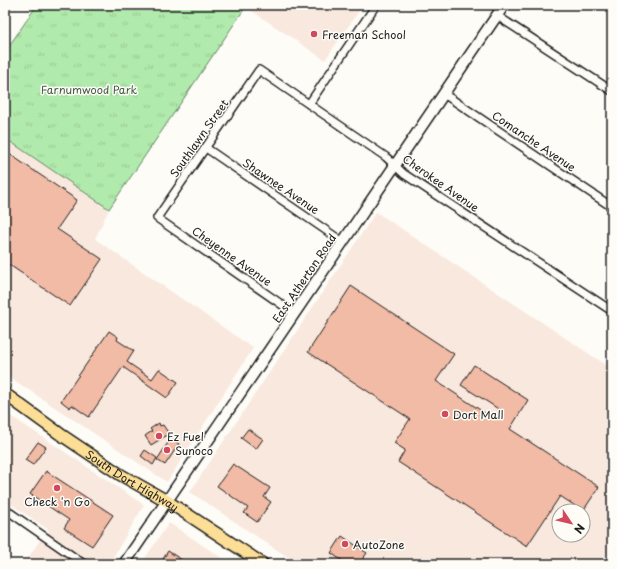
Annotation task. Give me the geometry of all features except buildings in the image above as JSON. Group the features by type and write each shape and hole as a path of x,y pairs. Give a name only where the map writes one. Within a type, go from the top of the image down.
{"main road":[{"name":"South Dort Highway","path":"5,394 77,446 126,478 166,501 263,564"}],"street":[{"path":"309,104 376,5"},
{"name":"East Atherton Road","path":"124,564 504,5"},
{"path":"496,15 612,91"},
{"name":"Cherokee Avenue","path":"259,70 386,157 404,174 612,311"},
{"name":"Southlawn Street","path":"157,218 259,70"},
{"name":"Comanche Avenue","path":"444,94 612,207"},
{"name":"Shawnee Avenue","path":"206,148 343,242"},
{"name":"Cheyenne Avenue","path":"157,218 294,313"},
{"path":"5,509 84,564"}],"shaded area":[{"name":"Freeman School","path":"248,5 363,5 325,60 246,7"},
{"path":"5,138 109,209 95,239 253,348 167,482 5,374"},
{"path":"376,212 612,369 612,547 601,564 298,564 190,492"},
{"path":"5,412 144,505 109,564 24,564 40,540 49,530 5,500"},
{"path":"169,523 231,564 141,564"}],"green space":[{"name":"Farnumwood Park","path":"37,5 247,5 109,209 5,138 5,52"}],"place":[{"name":"Freeman School","path":"314,34"},
{"name":"Dort Mall","path":"445,414"},
{"name":"Ez Fuel","path":"159,436"},
{"name":"Sunoco","path":"167,450"},
{"name":"Check 'n Go","path":"57,488"},
{"name":"AutoZone","path":"345,544"}]}
